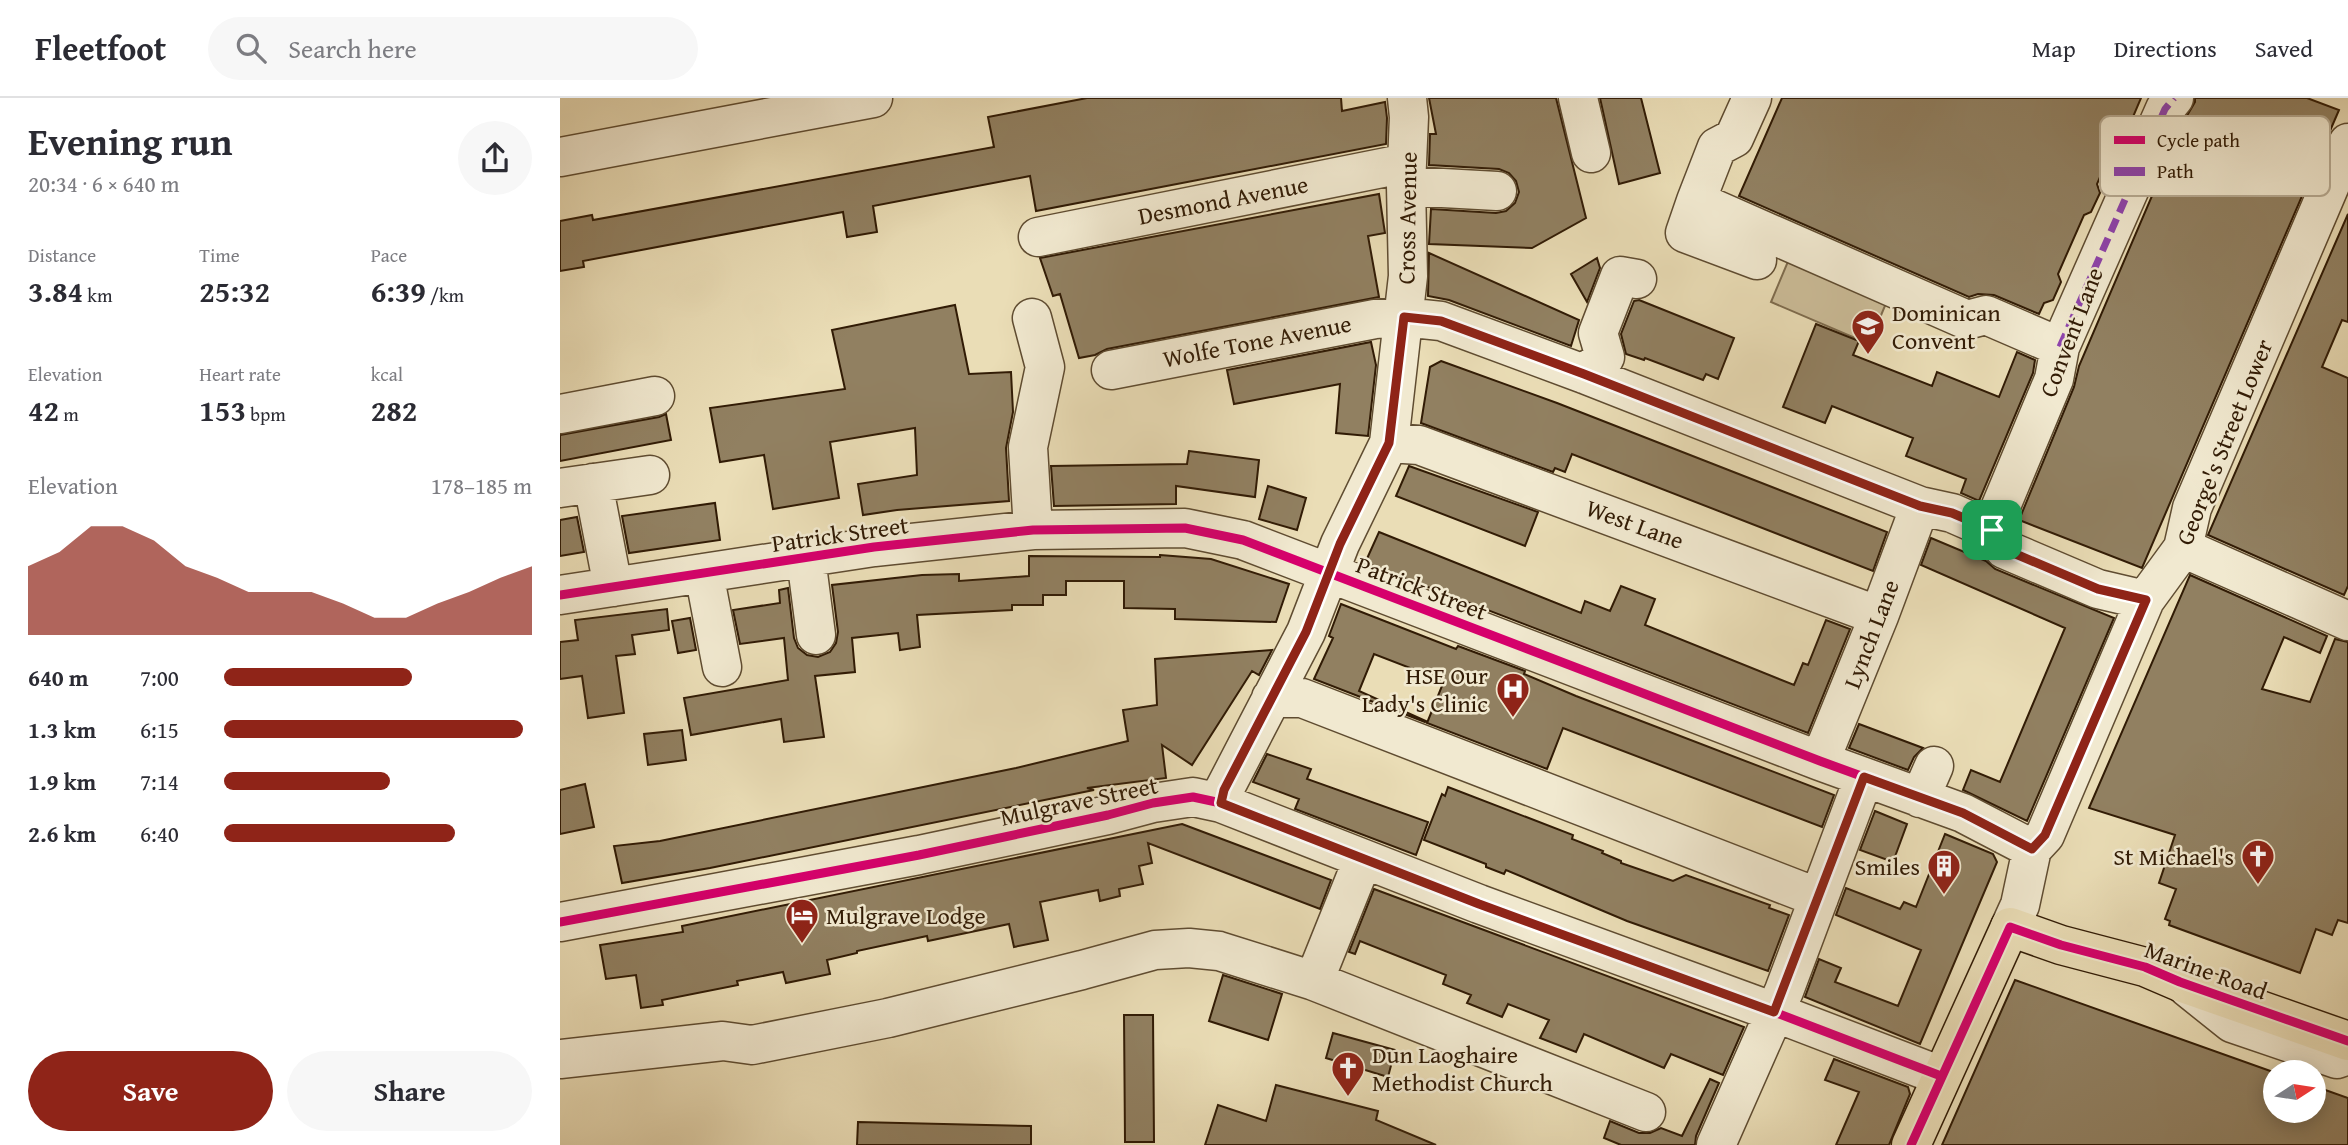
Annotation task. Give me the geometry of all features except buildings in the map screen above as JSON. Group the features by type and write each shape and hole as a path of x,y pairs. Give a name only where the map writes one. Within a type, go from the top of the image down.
{"main road":[{"name":"Marine Road","path":"2010,927 2061,945 2145,967 2179,982 2348,1041"},
{"path":"1911,1145 2010,927"}],"street":[{"path":"560,157 873,98"},
{"name":"Cross Avenue","path":"1221,803 1224,790 1306,632 1340,544 1389,443 1408,276 1408,98"},
{"path":"1578,98 1591,153"},
{"path":"1752,98 1734,138 1717,147 1685,233 1757,260"},
{"name":"Convent Lane","path":"2162,116 2174,98"},
{"name":"George's Street Lower","path":"2330,185 2348,143"},
{"name":"Desmond Avenue","path":"1038,237 1406,174 1497,191"},
{"name":"Convent Lane","path":"1992,530 2054,379 2060,347 2127,196"},
{"name":"George's Street Lower","path":"2010,927 2020,905 2032,849 2045,835 2146,600 2183,548 2192,508 2325,196"},
{"path":"1696,201 1967,320 1986,315 2060,347"},
{"path":"1584,374 1605,357 1598,333 1620,276 1637,279"},
{"name":"Wolfe Tone Avenue","path":"1111,370 1376,319 1404,317 1441,321 1920,506 1952,513 1992,530"},
{"path":"1032,318 1045,368 1028,447 1032,530"},
{"path":"560,414 655,396"},
{"name":"West Lane","path":"1389,443 1419,445 1879,616"},
{"path":"613,587 577,486 650,475"},
{"name":"Lynch Lane","path":"1820,761 1920,506"},
{"name":"Patrick Street","path":"560,595 874,547 1032,530 1185,528 1243,540 1864,777 1927,782 1963,813 2032,849"},
{"path":"1992,530 2004,549 2098,589 2146,600"},
{"path":"2183,548 2341,615"},
{"path":"806,558 819,635"},
{"path":"704,573 722,667"},
{"path":"1271,698 1302,698 1819,898"},
{"path":"1716,1145 1774,1012 1864,777"},
{"name":"Mulgrave Street","path":"560,922 919,855 1153,803 1193,797 1221,803 1618,957 1774,1012 1941,1076"},
{"path":"1314,981 1363,859"},
{"path":"560,1059 723,1041 752,1045 887,1018 1155,950 1189,948 1219,951 1314,981 1646,1112"},
{"path":"2179,982 2232,1023 2337,1059 2348,1055"}],"shaded area":[{"path":"1789,259 1887,301 1869,344 1771,302"}],"marked path":[{"path":"2162,116 2174,98"},
{"path":"2060,347 2127,196"}],"cycle path":[{"path":"560,595 874,547 1033,530 1185,528 1243,540 1963,813 2032,849"},
{"path":"560,922 919,855 1153,803 1193,797 1221,803 1479,904 1941,1076"},
{"path":"1911,1145 2010,927 2061,945 2145,967 2180,982 2348,1041"}],"place":[{"name":"Dominican Convent","path":"1868,356"},
{"name":"HSE Our Lady's Clinic","path":"1513,719"},
{"name":"St Michael's","path":"2258,886"},
{"name":"Smiles","path":"1944,896"},
{"name":"Mulgrave Lodge","path":"802,945"},
{"name":"Dun Laoghaire Methodist Church","path":"1348,1098"}],"route":[{"path":"1404,317 1441,321 1920,506 1952,513 1992,530 2004,549 2098,589 2146,600 2045,835 2032,849 1963,813 1864,777 1774,1012 1427,885 1221,803 1224,790 1306,632 1340,544 1389,443 1404,317"}]}
